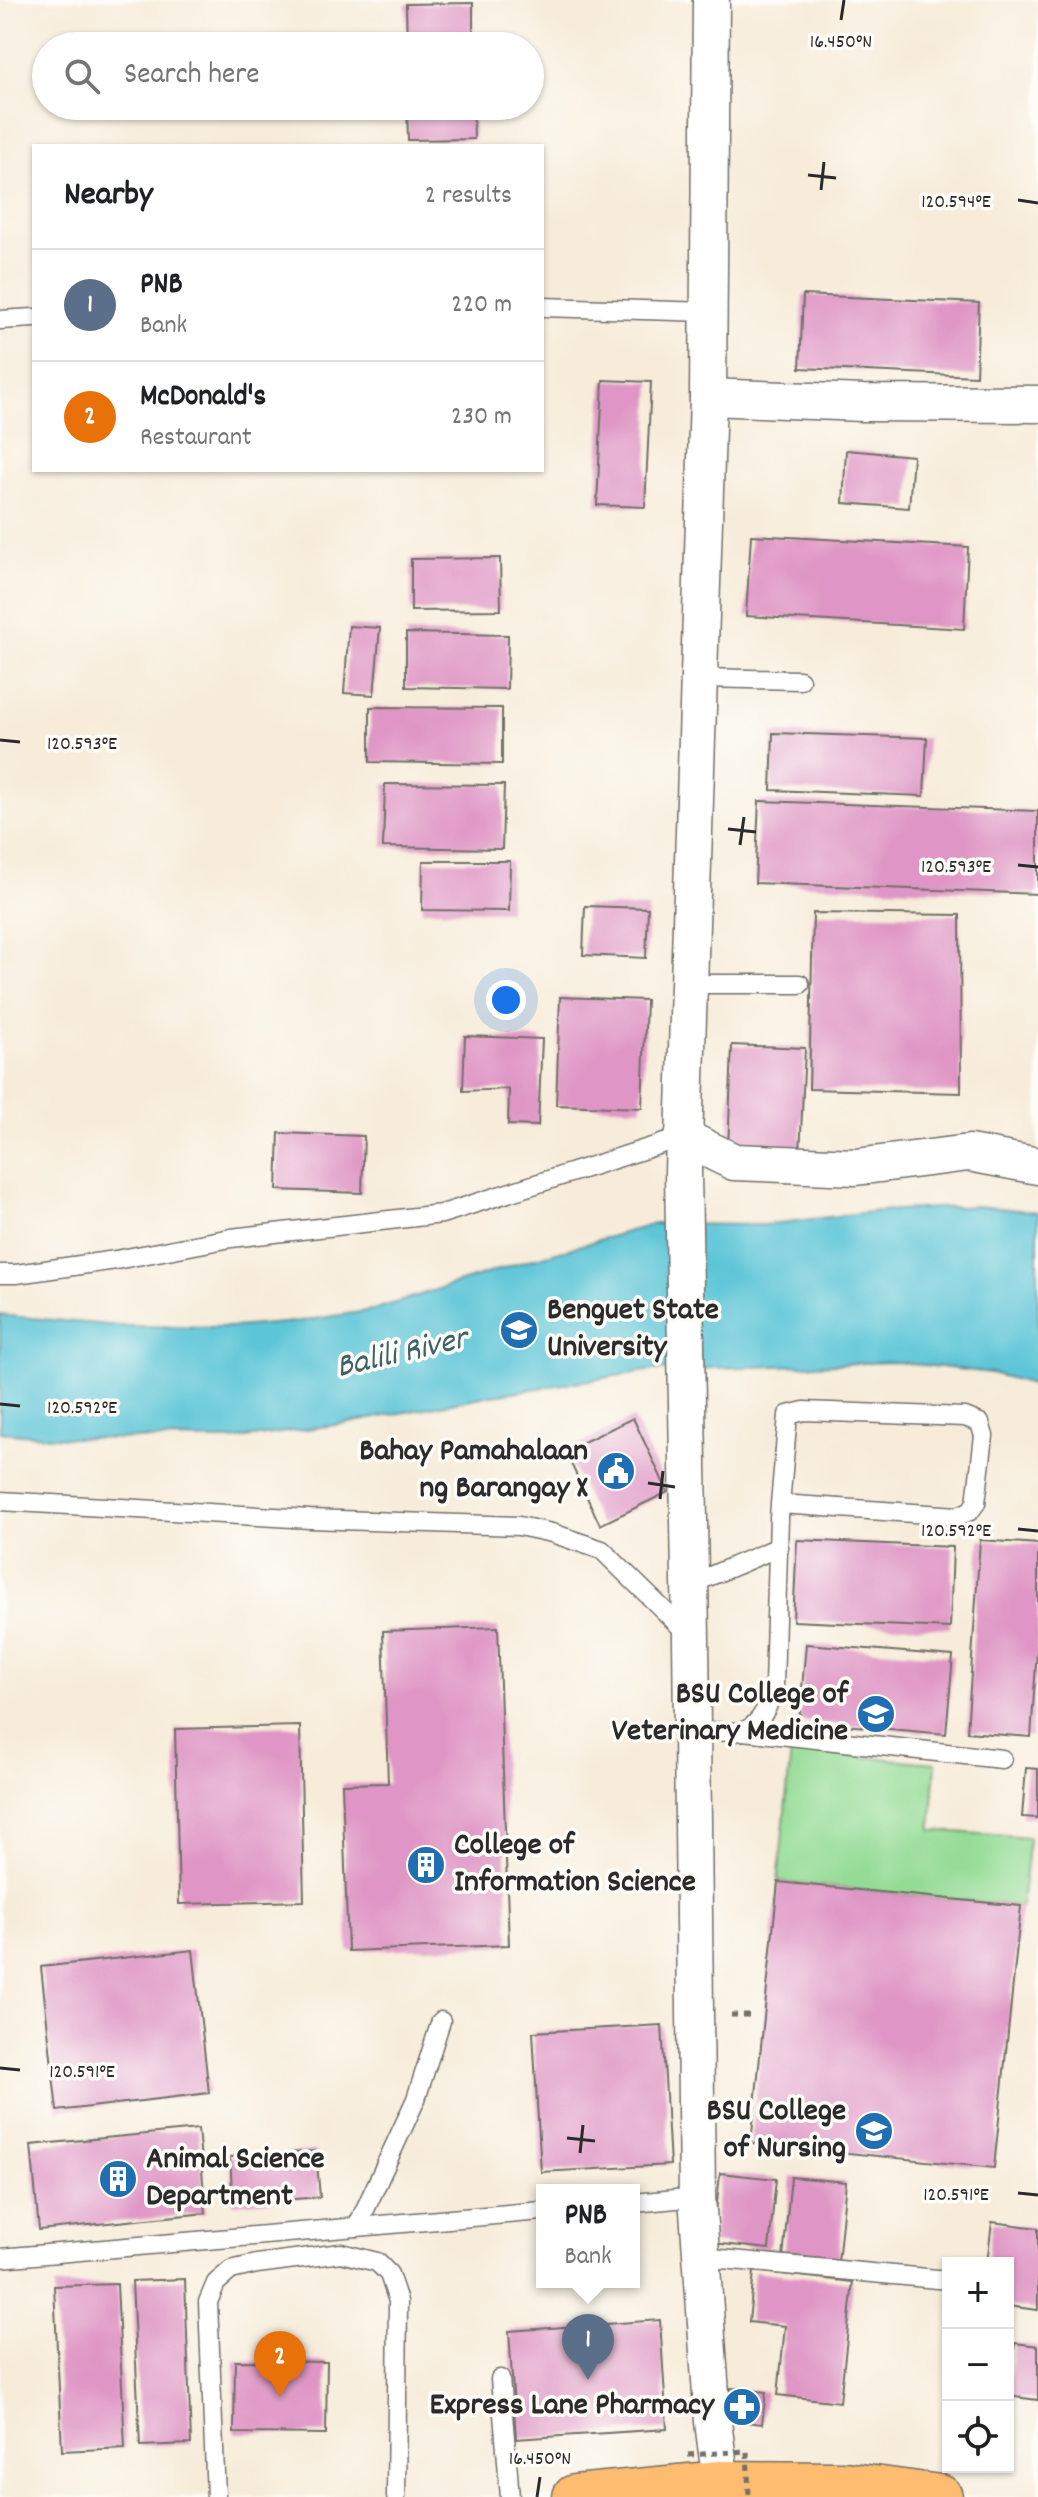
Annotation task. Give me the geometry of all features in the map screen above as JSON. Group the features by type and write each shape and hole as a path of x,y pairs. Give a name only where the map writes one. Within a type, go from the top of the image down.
{"highway":[{"path":"575,2497 844,2484 940,2497"}],"street":[{"path":"711,0 708,397 683,1154 697,2197 713,2422 735,2490"},
{"path":"708,397 863,403 1038,404"},
{"path":"683,1154 734,1162 856,1167 969,1153 1038,1166"}],"lane":[{"path":"544,307 709,312"},
{"path":"0,320 32,318"},
{"path":"698,678 800,680"},
{"path":"688,984 800,984"},
{"path":"0,1274 102,1262 231,1238 442,1214 683,1154"},
{"path":"743,1731 755,1723 766,1709 774,1685 780,1504 788,1415 794,1412 965,1417 980,1423 984,1436 976,1503 970,1511 958,1516 780,1504"},
{"path":"0,1501 310,1519 519,1526 552,1533 602,1550 691,1637"},
{"path":"689,1585 779,1547"},
{"path":"691,1730 743,1731 1002,1759"},
{"path":"357,2227 416,2099 441,2021"},
{"path":"640,2202 697,2197"},
{"path":"0,2258 536,2212"},
{"path":"216,2497 208,2302 216,2283 231,2270 341,2253 377,2262 389,2274 398,2301 396,2497"},
{"path":"700,2257 942,2279"},
{"path":"500,2379 510,2497"}],"path":[{"path":"688,2455 747,2451 735,2490"}],"green space":[{"path":"791,1751 936,1763 931,1830 1029,1838 1021,1906 778,1882"}],"water":[{"name":"Balili River","path":"978,1206 1038,1212 1038,1386 991,1373 897,1362 654,1370 232,1440 66,1438 0,1432 0,1315 119,1326 234,1327 295,1322 373,1310 654,1224 764,1225 878,1211"}],"building":[{"path":"473,3 473,32 407,32 406,4"},
{"path":"407,120 473,120 474,139 408,140"},
{"path":"803,295 979,303 976,376 800,368"},
{"path":"603,380 651,382 645,507 597,505"},
{"path":"846,450 913,456 909,508 843,503"},
{"path":"751,535 968,547 964,629 746,616"},
{"path":"500,558 501,610 411,611 411,559"},
{"path":"349,626 380,628 374,695 344,693"},
{"path":"406,633 508,635 507,689 406,687"},
{"path":"370,707 502,708 502,764 370,762"},
{"path":"773,733 927,738 924,796 771,790"},
{"path":"385,784 504,785 502,849 383,847"},
{"path":"759,801 1038,811 1038,894 755,883"},
{"path":"423,861 510,861 509,911 422,910"},
{"path":"585,906 648,908 646,958 583,955"},
{"path":"813,913 960,915 961,1093 809,1089"},
{"path":"560,997 646,1000 642,1108 556,1105"},
{"path":"465,1036 542,1039 538,1126 508,1125 509,1089 463,1091"},
{"path":"732,1045 805,1048 800,1155 728,1152"},
{"path":"279,1133 364,1136 362,1193 277,1190"},
{"name":"Bahay Pamahalaan ng Barangay X","path":"633,1418 668,1492 600,1525 565,1451"},
{"path":"797,1540 953,1547 950,1628 793,1621"},
{"path":"980,1540 1038,1544 1038,1634 1031,1737 967,1732"},
{"name":"College of Information Science","path":"498,1627 509,1945 348,1951 342,1784 388,1783 383,1631"},
{"path":"806,1644 953,1656 946,1734 799,1721"},
{"path":"300,1726 304,1901 179,1904 175,1729"},
{"path":"1026,1768 1038,1769 1038,1818 1022,1817"},
{"path":"778,1882 1021,1906 994,2168 751,2143"},
{"path":"193,1950 209,2093 57,2111 41,1967"},
{"path":"662,2025 670,2165 541,2172 533,2032"},
{"name":"Animal Science Department","path":"198,2129 206,2213 39,2230 31,2145"},
{"path":"316,2151 320,2197 233,2204 230,2157"},
{"path":"720,2173 776,2179 769,2249 713,2243"},
{"path":"791,2177 846,2182 838,2263 783,2258"},
{"path":"992,2222 1038,2228 1038,2310 1014,2307 1014,2257 988,2257"},
{"path":"754,2271 853,2282 840,2402 778,2395 785,2326 749,2322"},
{"path":"185,2279 191,2444 140,2446 132,2281"},
{"path":"117,2284 125,2448 62,2451 54,2286"},
{"path":"660,2320 667,2429 516,2439 509,2331"},
{"path":"1015,2343 1038,2346 1038,2400 1014,2397"},
{"path":"235,2361 327,2362 326,2434 234,2433"},
{"path":"731,2388 766,2392 762,2424 728,2420"}],"place":[{"name":"Benguet State University","path":"519,1330"},
{"name":"Bahay Pamahalaan ng Barangay X","path":"616,1471"},
{"name":"BSU College of Veterinary Medicine","path":"876,1714"},
{"name":"College of Information Science","path":"426,1865"},
{"name":"BSU College of Nursing","path":"874,2131"},
{"name":"Animal Science Department","path":"118,2179"},
{"name":"PNB","path":"588,2380"},
{"name":"McDonald's","path":"280,2397"},
{"name":"Express Lane Pharmacy","path":"742,2407"}]}
